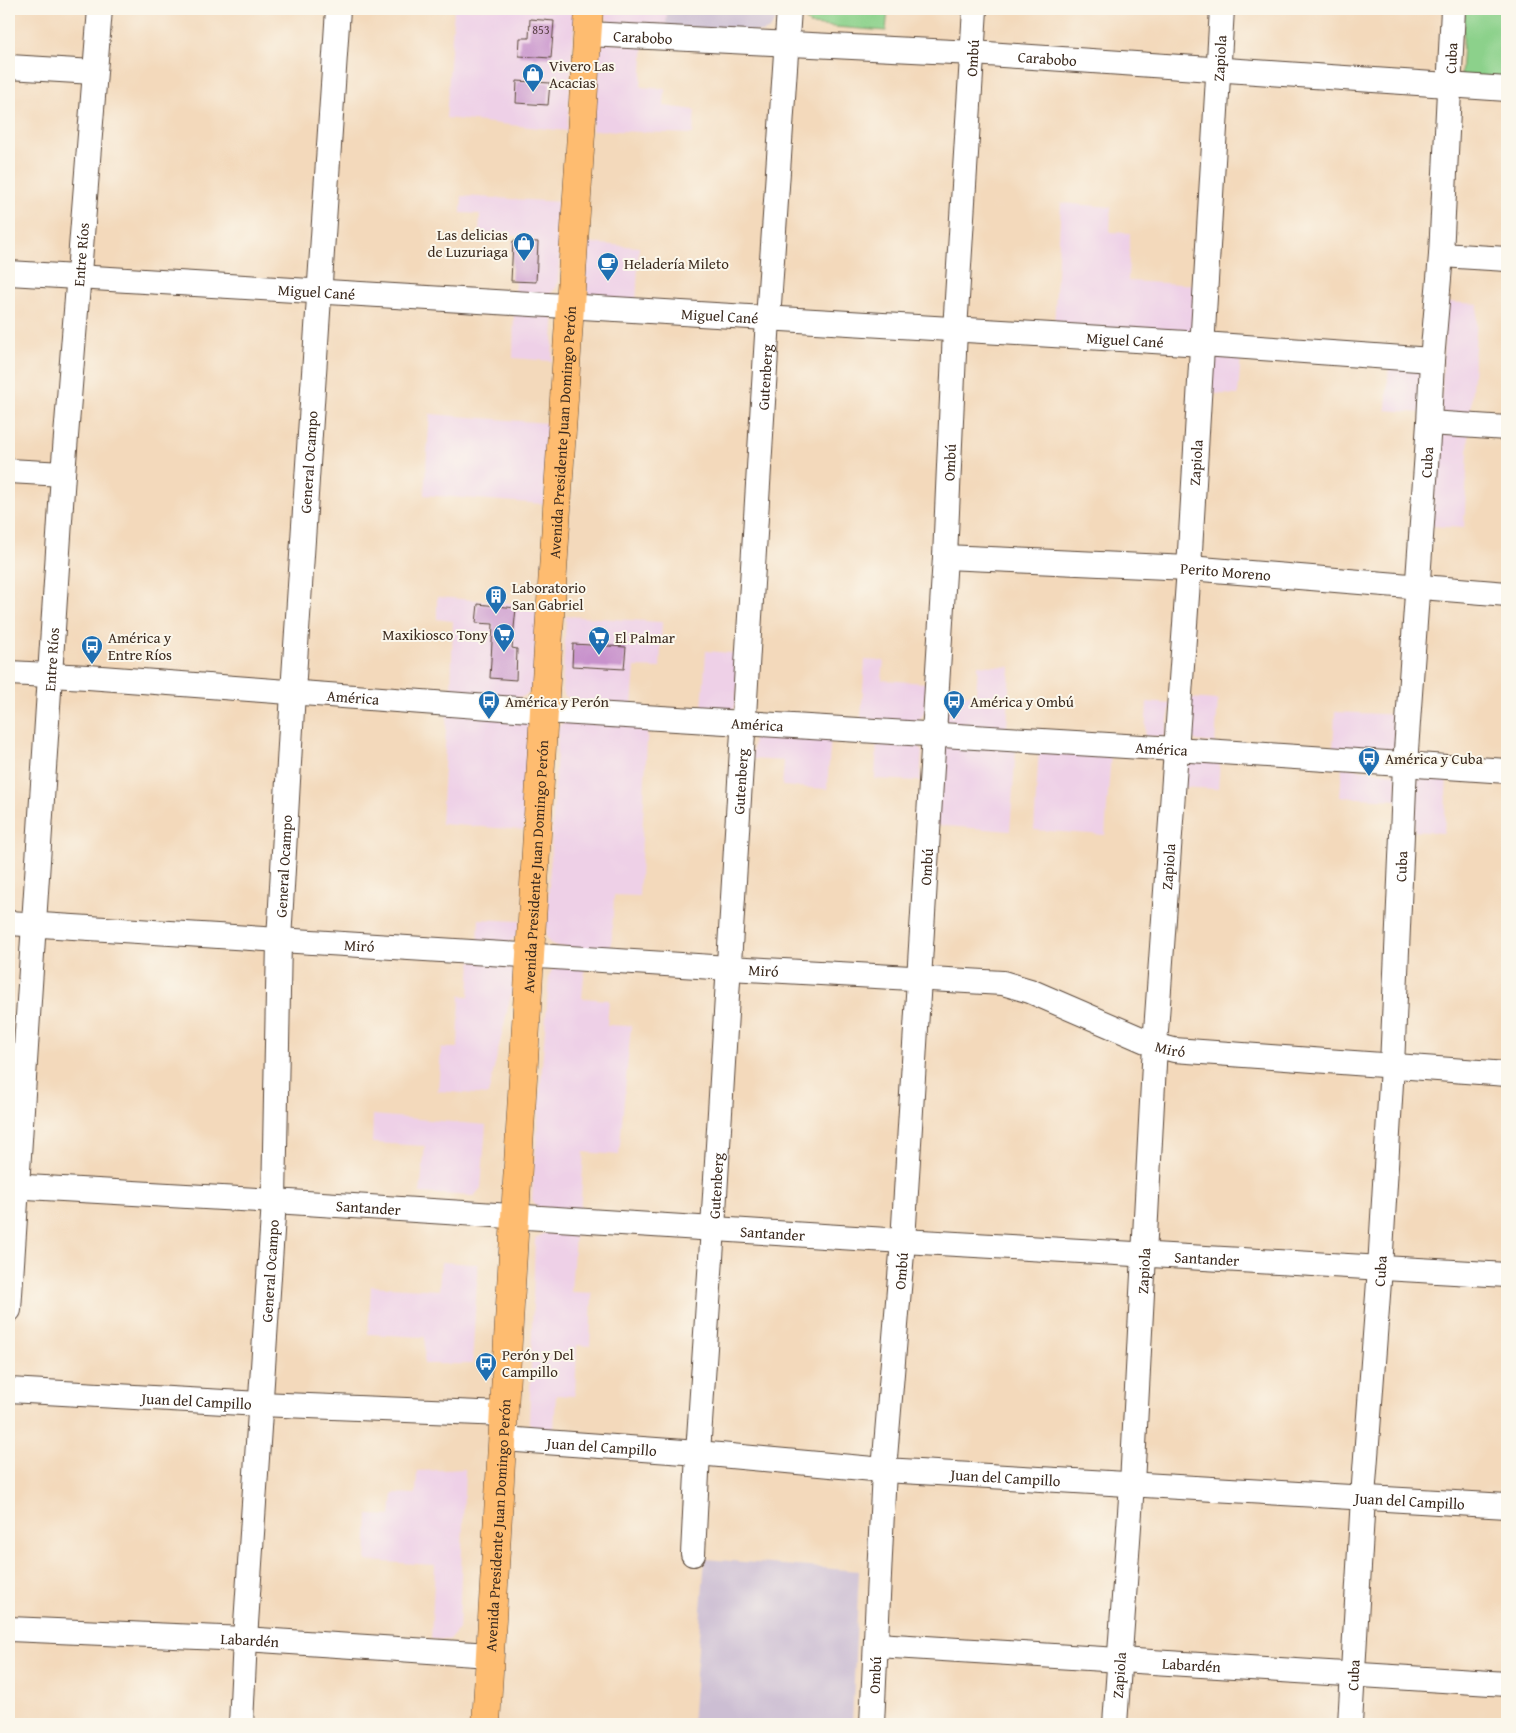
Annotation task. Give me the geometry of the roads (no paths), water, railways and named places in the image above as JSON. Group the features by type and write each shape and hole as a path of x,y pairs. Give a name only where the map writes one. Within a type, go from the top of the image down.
{"main road":[{"name":"Avenida Presidente Juan Domingo Perón","path":"486,1724 544,711 589,21"}],"street":[{"name":"Entre Ríos","path":"9,1310 13,1186 51,675 63,474 100,9"},
{"name":"General Ocampo","path":"241,1724 274,1201 279,940 292,692 338,9"},
{"name":"Gutenberg","path":"693,1554 768,319 789,9"},
{"name":"Ombú","path":"872,1724 884,1470 903,1241 945,557 955,330 976,9"},
{"name":"Zapiola","path":"1115,1724 1132,1484 1155,1045 1189,568 1222,9"},
{"name":"Cuba","path":"1350,1724 1392,1066 1405,765 1432,360 1441,256 1453,9"},
{"name":"Carabobo","path":"589,21 787,43 973,53 1507,89"},
{"path":"9,67 94,72"},
{"path":"1441,256 1507,259"},
{"name":"Miguel Cané","path":"9,272 1203,344 1432,360"},
{"path":"1429,423 1507,428"},
{"path":"9,471 63,474"},
{"name":"Perito Moreno","path":"945,557 1189,568 1507,594"},
{"name":"América","path":"9,673 544,711 1507,771"},
{"name":"Miró","path":"9,923 729,968 1003,983 1016,986 1155,1045 1174,1050 1507,1074"},
{"name":"Santander","path":"13,1186 1144,1256 1507,1275"},
{"name":"Juan del Campillo","path":"9,1390 260,1404 504,1427 698,1453 884,1470 1507,1506"},
{"name":"Labardén","path":"9,1629 245,1639 490,1656"},
{"name":"Labardén","path":"877,1645 1507,1684"}],"place":[{"name":"Vivero Las Acacias","path":"533,93"},
{"name":"Las delicias de Luzuriaga","path":"524,262"},
{"name":"Heladería Mileto","path":"608,282"},
{"name":"Laboratorio San Gabriel","path":"496,615"},
{"name":"Maxikiosco Tony","path":"504,653"},
{"name":"El Palmar","path":"599,656"},
{"name":"América y Entre Ríos","path":"92,665"},
{"name":"América y Perón","path":"489,720"},
{"name":"América y Ombú","path":"954,720"},
{"name":"América y Cuba","path":"1369,777"},
{"name":"Perón y Del Campillo","path":"486,1382"}]}
